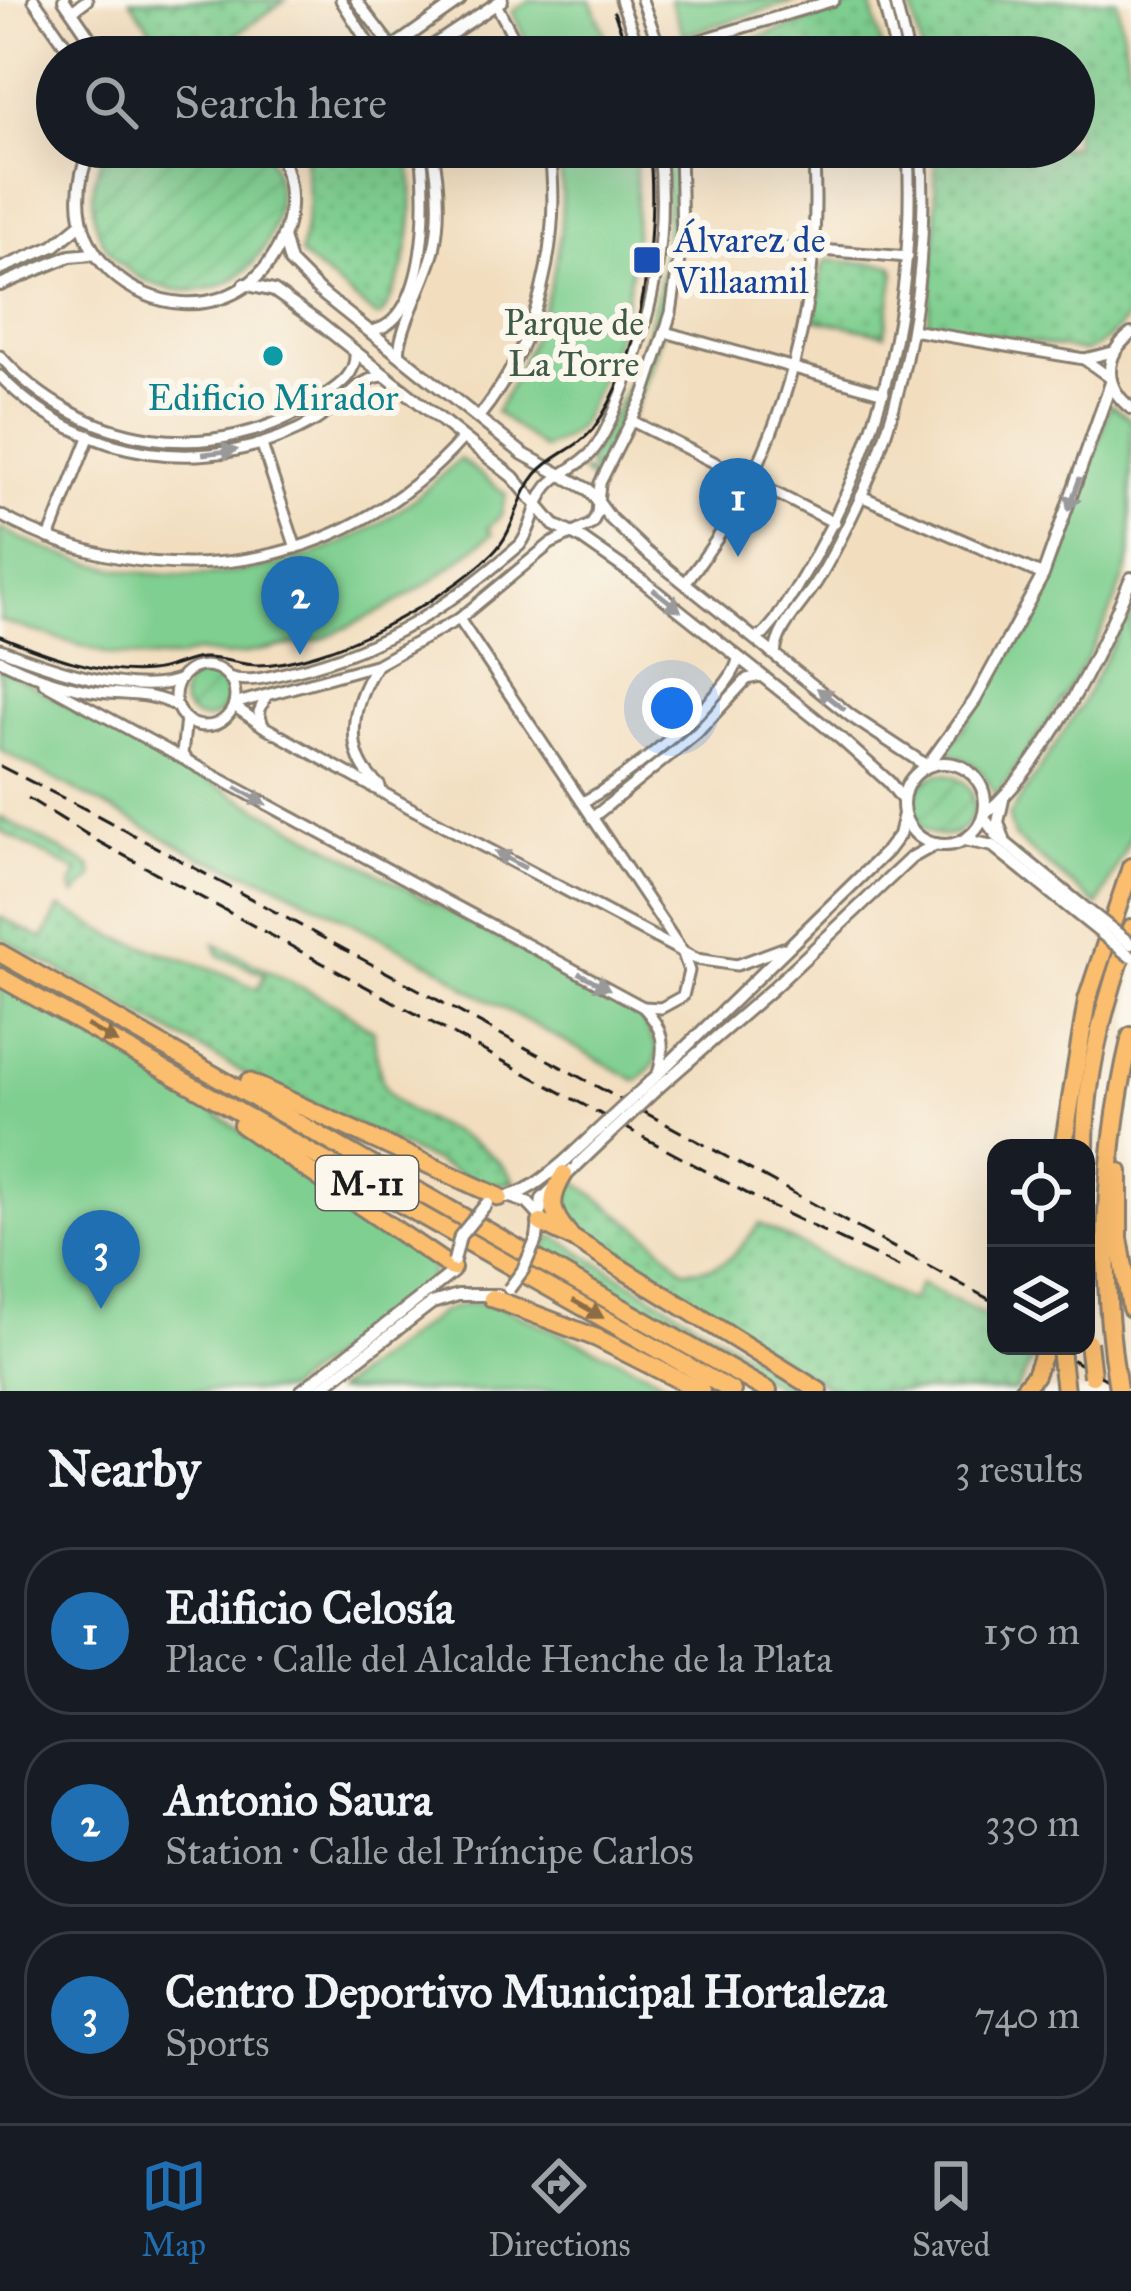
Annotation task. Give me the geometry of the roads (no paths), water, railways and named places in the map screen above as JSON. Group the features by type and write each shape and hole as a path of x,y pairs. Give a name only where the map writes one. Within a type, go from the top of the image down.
{"highway":[{"path":"1065,1139 1088,1000 1131,867"},
{"path":"1085,1139 1098,1040 1131,928"},
{"path":"1090,1139 1110,1014 1131,946"},
{"name":"M-11","path":"0,953 768,1391"},
{"name":"M-11","path":"0,977 732,1391"},
{"path":"79,996 499,1199"},
{"path":"1118,1390 1108,1310 1107,1202 1131,1036"},
{"path":"195,1087 227,1115 453,1267"},
{"path":"1118,1103 1119,1238 1131,1308"},
{"path":"569,1166 551,1195 552,1209 572,1238"},
{"path":"539,1225 572,1238 819,1391"},
{"path":"492,1294 597,1338 701,1391"},
{"path":"1022,1391 1049,1355"},
{"path":"1054,1355 1065,1391"}],"street":[{"path":"34,0 59,36"},
{"path":"87,0 68,5 89,36"},
{"path":"341,0 364,36"},
{"path":"356,0 384,36"},
{"path":"408,36 460,0"},
{"path":"621,0 634,36"},
{"path":"642,0 655,36"},
{"path":"721,36 834,0"},
{"path":"883,0 892,36"},
{"path":"895,0 904,36"},
{"path":"448,36 499,2 514,36"},
{"path":"84,168 82,224 93,254 119,281 161,301 206,302 244,284 265,267 283,237 291,196 284,168"},
{"path":"369,331 394,321 419,258 427,206 422,168"},
{"path":"400,356 398,338 416,304 434,249 438,206 434,168"},
{"path":"478,418 516,355 543,280 553,218 550,168"},
{"path":"177,707 175,696 189,671 207,666 228,677 250,680 334,660 433,614 520,544 546,489 596,447 642,340 662,247 661,168"},
{"path":"234,705 378,664 459,620 550,544 592,524 604,473 632,421 665,332 682,239 680,168"},
{"path":"685,583 751,480 780,416 815,250 813,168"},
{"path":"754,638 775,621 835,523 884,393 903,305 914,168"},
{"path":"775,655 777,641 818,579 861,496 891,415 912,330 923,234 920,168"},
{"path":"0,269 64,241 82,224"},
{"path":"283,237 292,265 369,331 527,457 582,484 643,549 775,655 904,754 927,766 956,765 972,774 984,792 984,816 1005,842 1131,957"},
{"path":"682,239 908,256"},
{"path":"0,285 70,256 93,254"},
{"path":"244,284 274,291 355,352 518,482 554,525 639,578 762,676 887,779 919,837 936,844"},
{"path":"903,305 912,330"},
{"path":"912,330 1084,359 1113,352 1131,334"},
{"path":"665,332 884,393"},
{"path":"0,356 49,401 123,435 164,442 239,435 275,424 322,398 352,372 355,352"},
{"path":"317,1391 432,1303 458,1294 492,1294 523,1270 539,1225 542,1199 569,1166 890,848 910,782 975,700 1043,575 1110,380 1113,352"},
{"path":"1084,359 1110,380 1115,393 1131,408"},
{"path":"0,376 37,409 89,438 176,457 262,445 325,414 372,377 385,376"},
{"path":"632,421 835,523"},
{"path":"49,538 93,424"},
{"path":"0,515 101,556 171,565 236,562 296,548 376,513 410,489 463,438"},
{"path":"262,445 296,548"},
{"path":"861,496 1043,575"},
{"path":"965,840 1003,800 1038,752 1088,670 1131,578"},
{"path":"459,620 682,951 689,971 683,996 662,1008 643,1007"},
{"path":"0,649 99,678 161,684 181,679"},
{"path":"582,802 603,793 666,743 728,682 738,657"},
{"path":"0,660 643,1007 656,1021 665,1045 656,1081"},
{"path":"378,664 360,694 353,717 354,738 367,776 403,804"},
{"path":"592,818 698,733 747,679 762,676"},
{"path":"34,677 92,691 160,698 196,725 213,725 228,716 234,705 234,687 228,677"},
{"path":"263,727 259,712 266,696"},
{"path":"234,705 263,727 403,804 682,951 712,963 737,965 792,943"},
{"path":"186,719 182,754 187,761"},
{"path":"904,754 917,755 945,741"},
{"path":"1003,800 998,822 1005,842"},
{"path":"656,1081 773,988 911,858 936,844 965,840 993,846 1131,946"},
{"path":"650,934 657,925 653,911"},
{"path":"492,1294 460,1286 453,1267 460,1236 499,1199 569,1166"},
{"path":"499,1199 528,1203 539,1225"},
{"path":"302,1391 453,1267"}],"tram line":[{"path":"614,12 623,36"},
{"path":"0,636 112,670 157,670 203,658 257,665 285,662 349,642 446,591 501,544 536,474 580,442 610,401 624,368 643,293 652,216 651,168"}],"railway":[{"path":"0,766 987,1298"},
{"path":"28,798 101,843 772,1207 899,1267"},
{"path":"1064,1355 1126,1391"}],"place":[{"name":"Álvarez de Villaamil","path":"647,260"},
{"name":"Edificio Mirador","path":"273,356"},
{"name":"Edificio Celosía","path":"738,557"},
{"name":"Antonio Saura","path":"300,655"},
{"name":"Centro Deportivo Municipal Hortaleza","path":"101,1309"}],"park label":[{"name":"Parque de La Torre","path":"574,342"}]}
